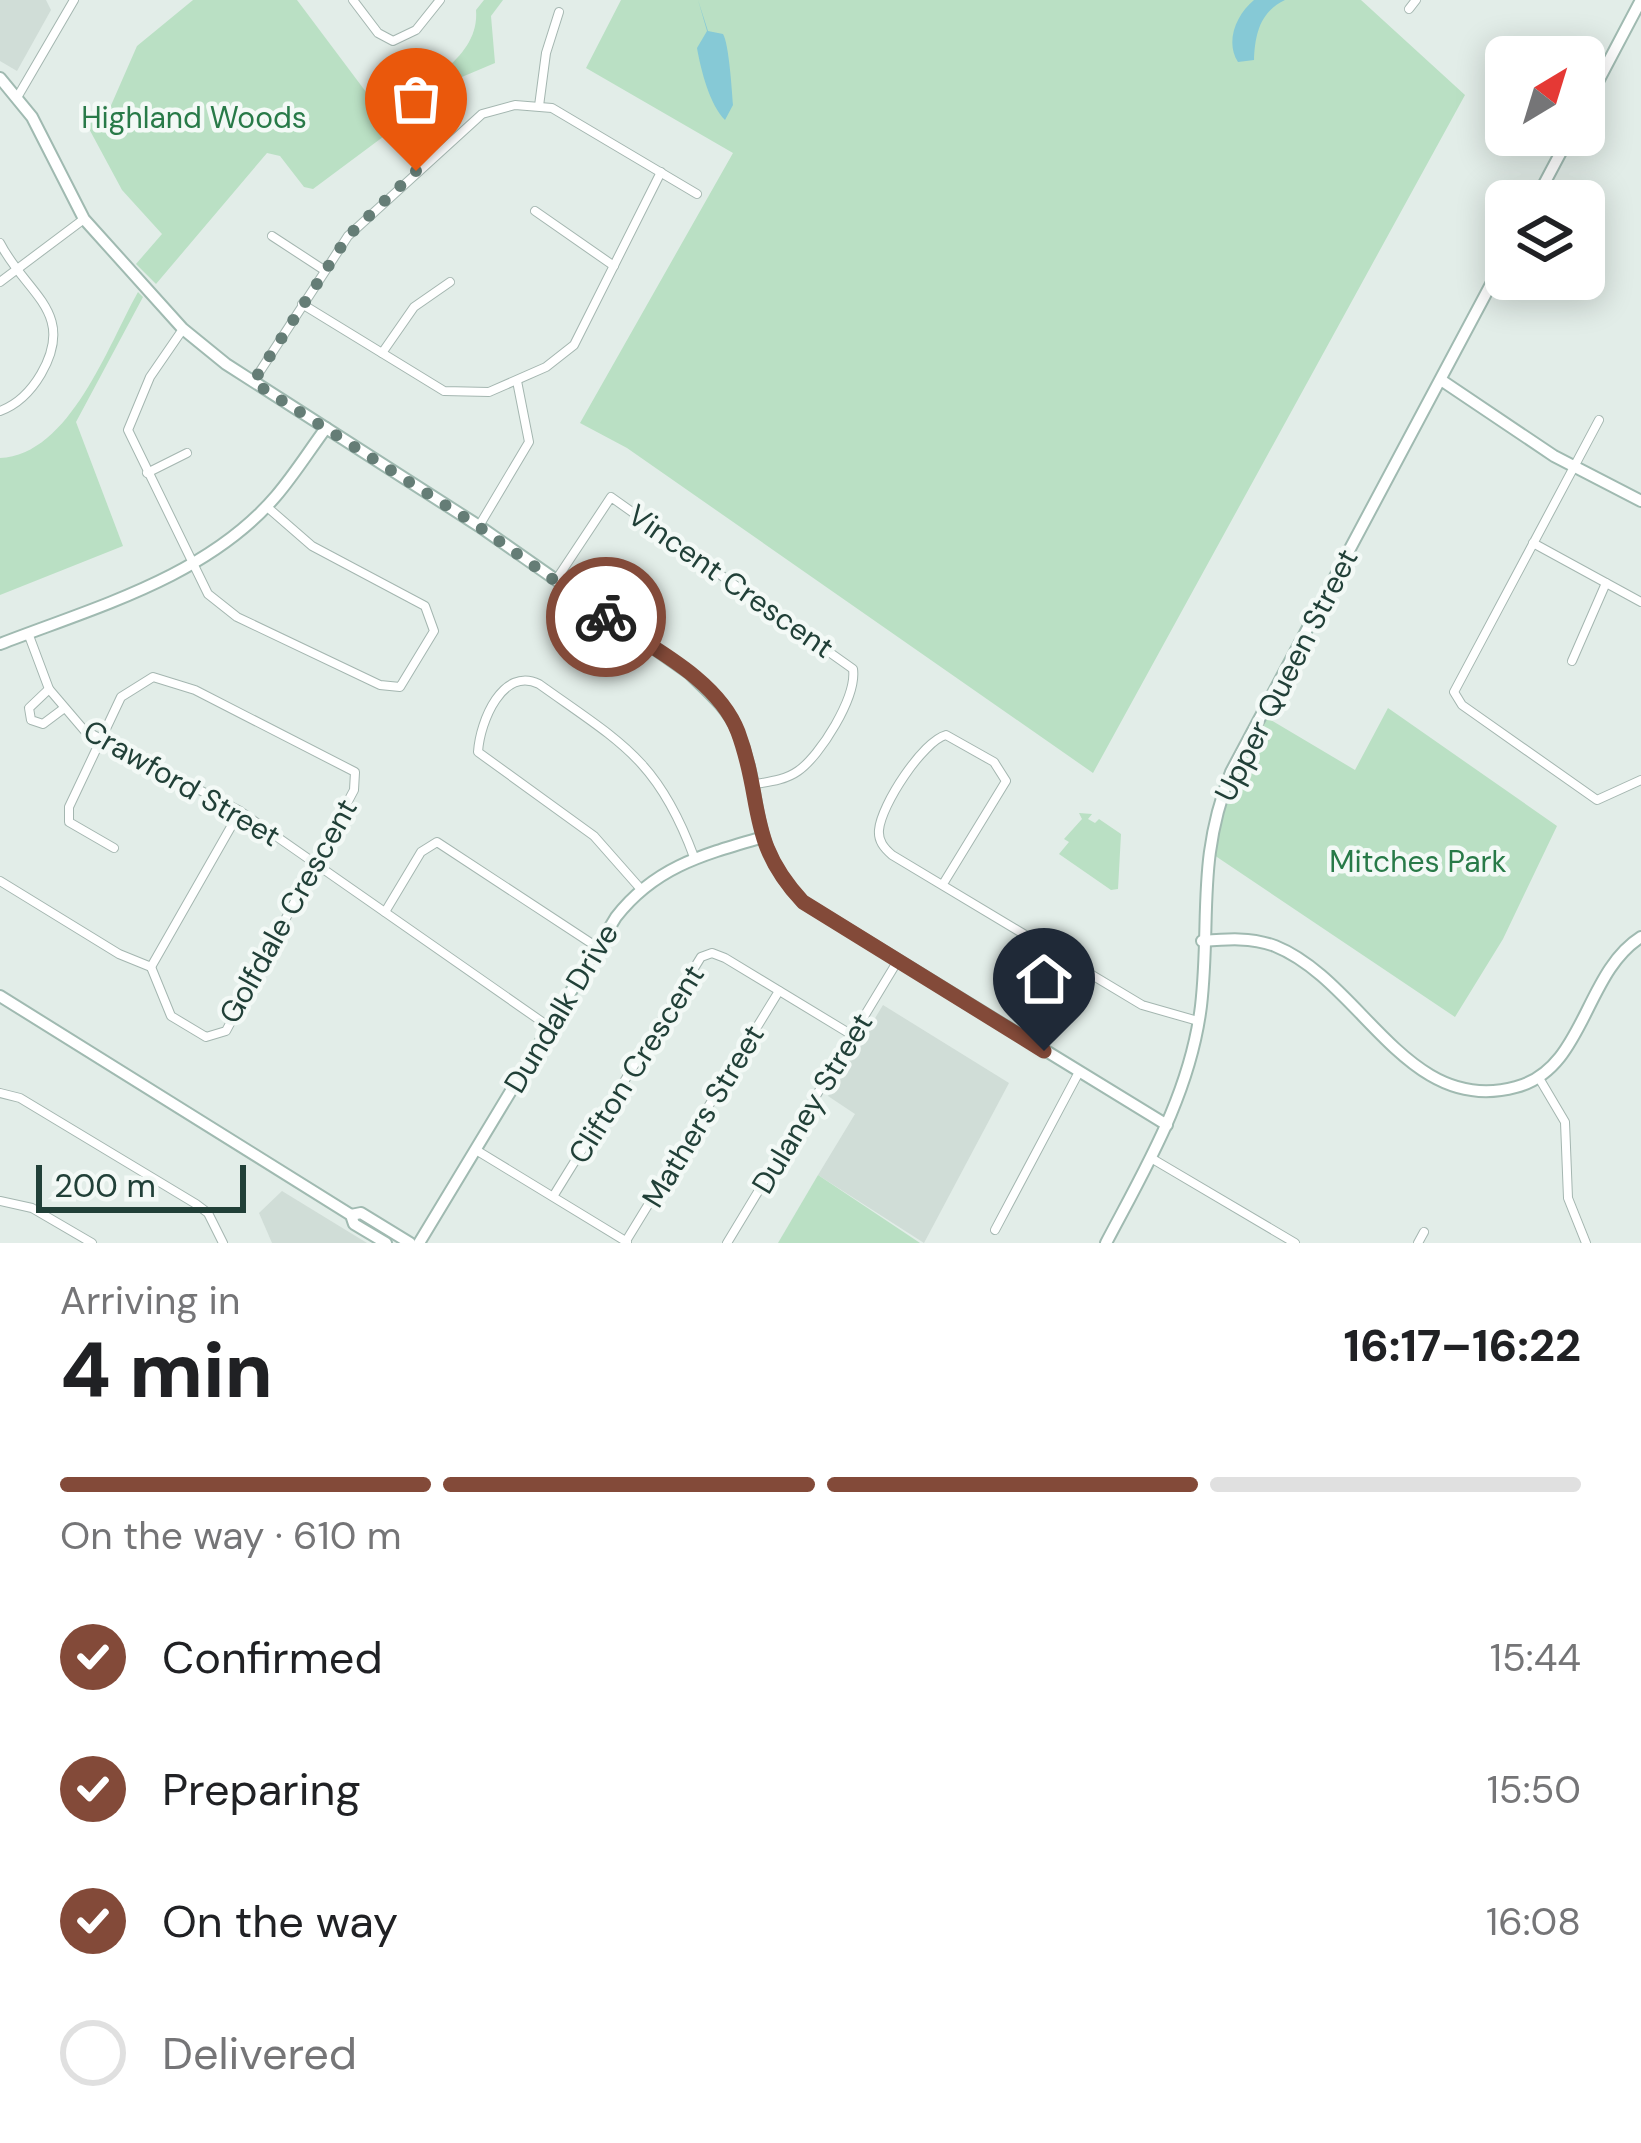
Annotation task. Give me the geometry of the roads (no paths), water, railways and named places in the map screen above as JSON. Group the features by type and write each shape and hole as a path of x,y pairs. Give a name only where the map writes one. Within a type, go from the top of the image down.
{"street":[{"path":"18,96 74,0"},
{"path":"353,0 378,33 393,41 416,30 440,0"},
{"path":"1605,68 1641,0"},
{"path":"539,106 546,53 559,12"},
{"path":"0,78 18,96 84,219 183,329 253,382 478,526 688,673 716,699 737,729 760,838 781,878 803,902 1167,1124"},
{"path":"253,382 324,270 368,214 466,126 502,108 539,106 697,194"},
{"path":"302,304 444,392 467,395 517,381 574,346 661,172"},
{"path":"535,211 614,266"},
{"path":"0,282 84,219"},
{"path":"272,236 324,270"},
{"path":"0,243 15,271 56,322 56,346 25,397 0,412"},
{"path":"382,353 414,307 450,282"},
{"name":"Upper Queen Street","path":"1106,1243 1151,1159 1187,1075 1198,1021 1208,842 1231,772 1485,296"},
{"path":"183,329 131,412 132,444 191,564 221,608 380,685 400,687 434,631 425,606 312,546 266,506"},
{"path":"1441,380 1575,466 1641,501"},
{"path":"478,526 529,442 517,381"},
{"path":"1599,420 1461,670 1455,683 1457,701 1597,800 1641,780"},
{"path":"0,644 191,564 266,506 326,428"},
{"path":"148,473 187,453"},
{"name":"Vincent Crescent","path":"555,582 611,497 853,669 854,686 812,759 788,777 750,785"},
{"path":"1533,543 1641,602"},
{"path":"1572,661 1606,584"},
{"name":"Crawford Street","path":"28,633 49,689 63,709 102,740 240,811 548,1026"},
{"name":"Golfdale Crescent","path":"102,740 121,698 153,677 183,685 348,764 355,772 354,790 312,861 226,1031 206,1037 171,1016 151,967"},
{"path":"639,887 594,836 478,752 495,706 514,680 526,677 539,684 646,764 671,800 694,857"},
{"path":"49,689 29,708 31,720 44,724 63,709"},
{"path":"943,884 1006,781 994,762 946,735 920,751 878,835 892,855 1142,1005 1198,1021"},
{"path":"102,740 69,807 69,822 114,848"},
{"path":"0,881 119,955 151,967 240,811"},
{"name":"Dundalk Drive","path":"415,1243 639,887 694,857 760,838"},
{"path":"385,912 422,852 437,842 597,947"},
{"path":"1202,941 1239,938 1276,947 1353,1000 1411,1064 1456,1088 1484,1092 1539,1078 1562,1054 1608,968 1641,937"},
{"name":"Clifton Crescent","path":"554,1195 701,957 724,958 852,1035"},
{"name":"Dulaney Street","path":"727,1243 897,962"},
{"name":"Mathers Street","path":"627,1242 779,991"},
{"path":"0,996 351,1215 354,1224 386,1243"},
{"path":"995,1229 1079,1072"},
{"path":"1539,1078 1565,1122 1568,1198 1586,1243"},
{"path":"0,1093 20,1098 196,1204 208,1213 223,1243"},
{"path":"475,1149 627,1242"},
{"path":"1151,1159 1294,1243"},
{"path":"0,1201 32,1208 92,1243"},
{"path":"351,1215 361,1213 415,1243"},
{"path":"1418,1243 1424,1232"}],"water":[{"path":"698,0 708,31 723,34 727,47 733,105 725,120 711,97 699,57 697,48 707,31"},
{"path":"1254,0 1285,0 1260,25 1254,60 1238,62 1232,46 1234,29"}],"park label":[{"name":"Highland Woods","path":"194,117"},
{"name":"Mitches Park","path":"1418,861"}]}
